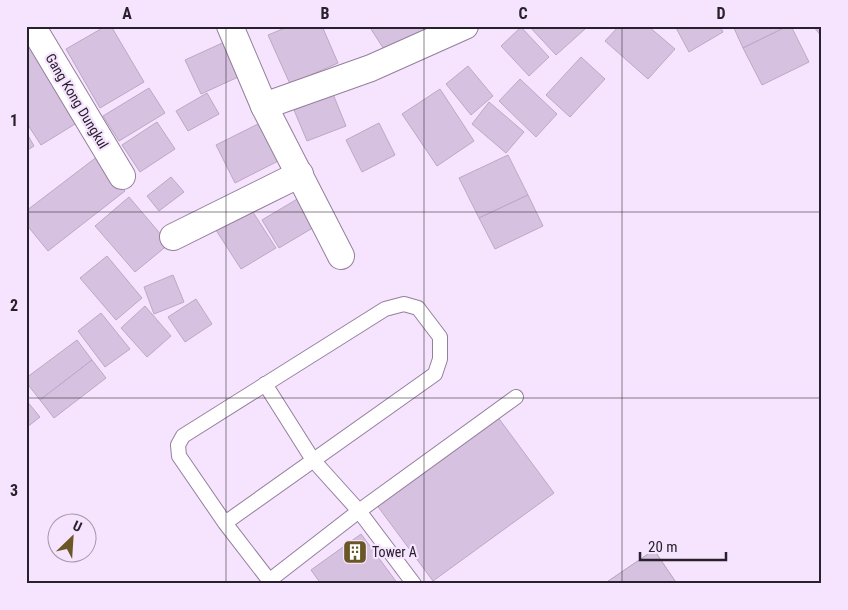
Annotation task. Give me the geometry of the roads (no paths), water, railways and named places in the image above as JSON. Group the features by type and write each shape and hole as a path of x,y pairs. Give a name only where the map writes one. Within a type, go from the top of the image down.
{"street":[{"name":"Gang Kong Dungkul","path":"32,26 122,176"},
{"path":"230,26 264,106 341,256"},
{"path":"264,106 371,68 465,26"},
{"path":"173,237 300,174"}],"lane":[{"path":"225,523 435,374 440,359 440,337 418,308 404,304 385,309 183,436 178,445 179,456 225,523 271,582 359,511 516,397"},
{"path":"265,384 313,460 359,511 414,584"}],"place":[{"name":"Tower A","path":"355,552"}]}
